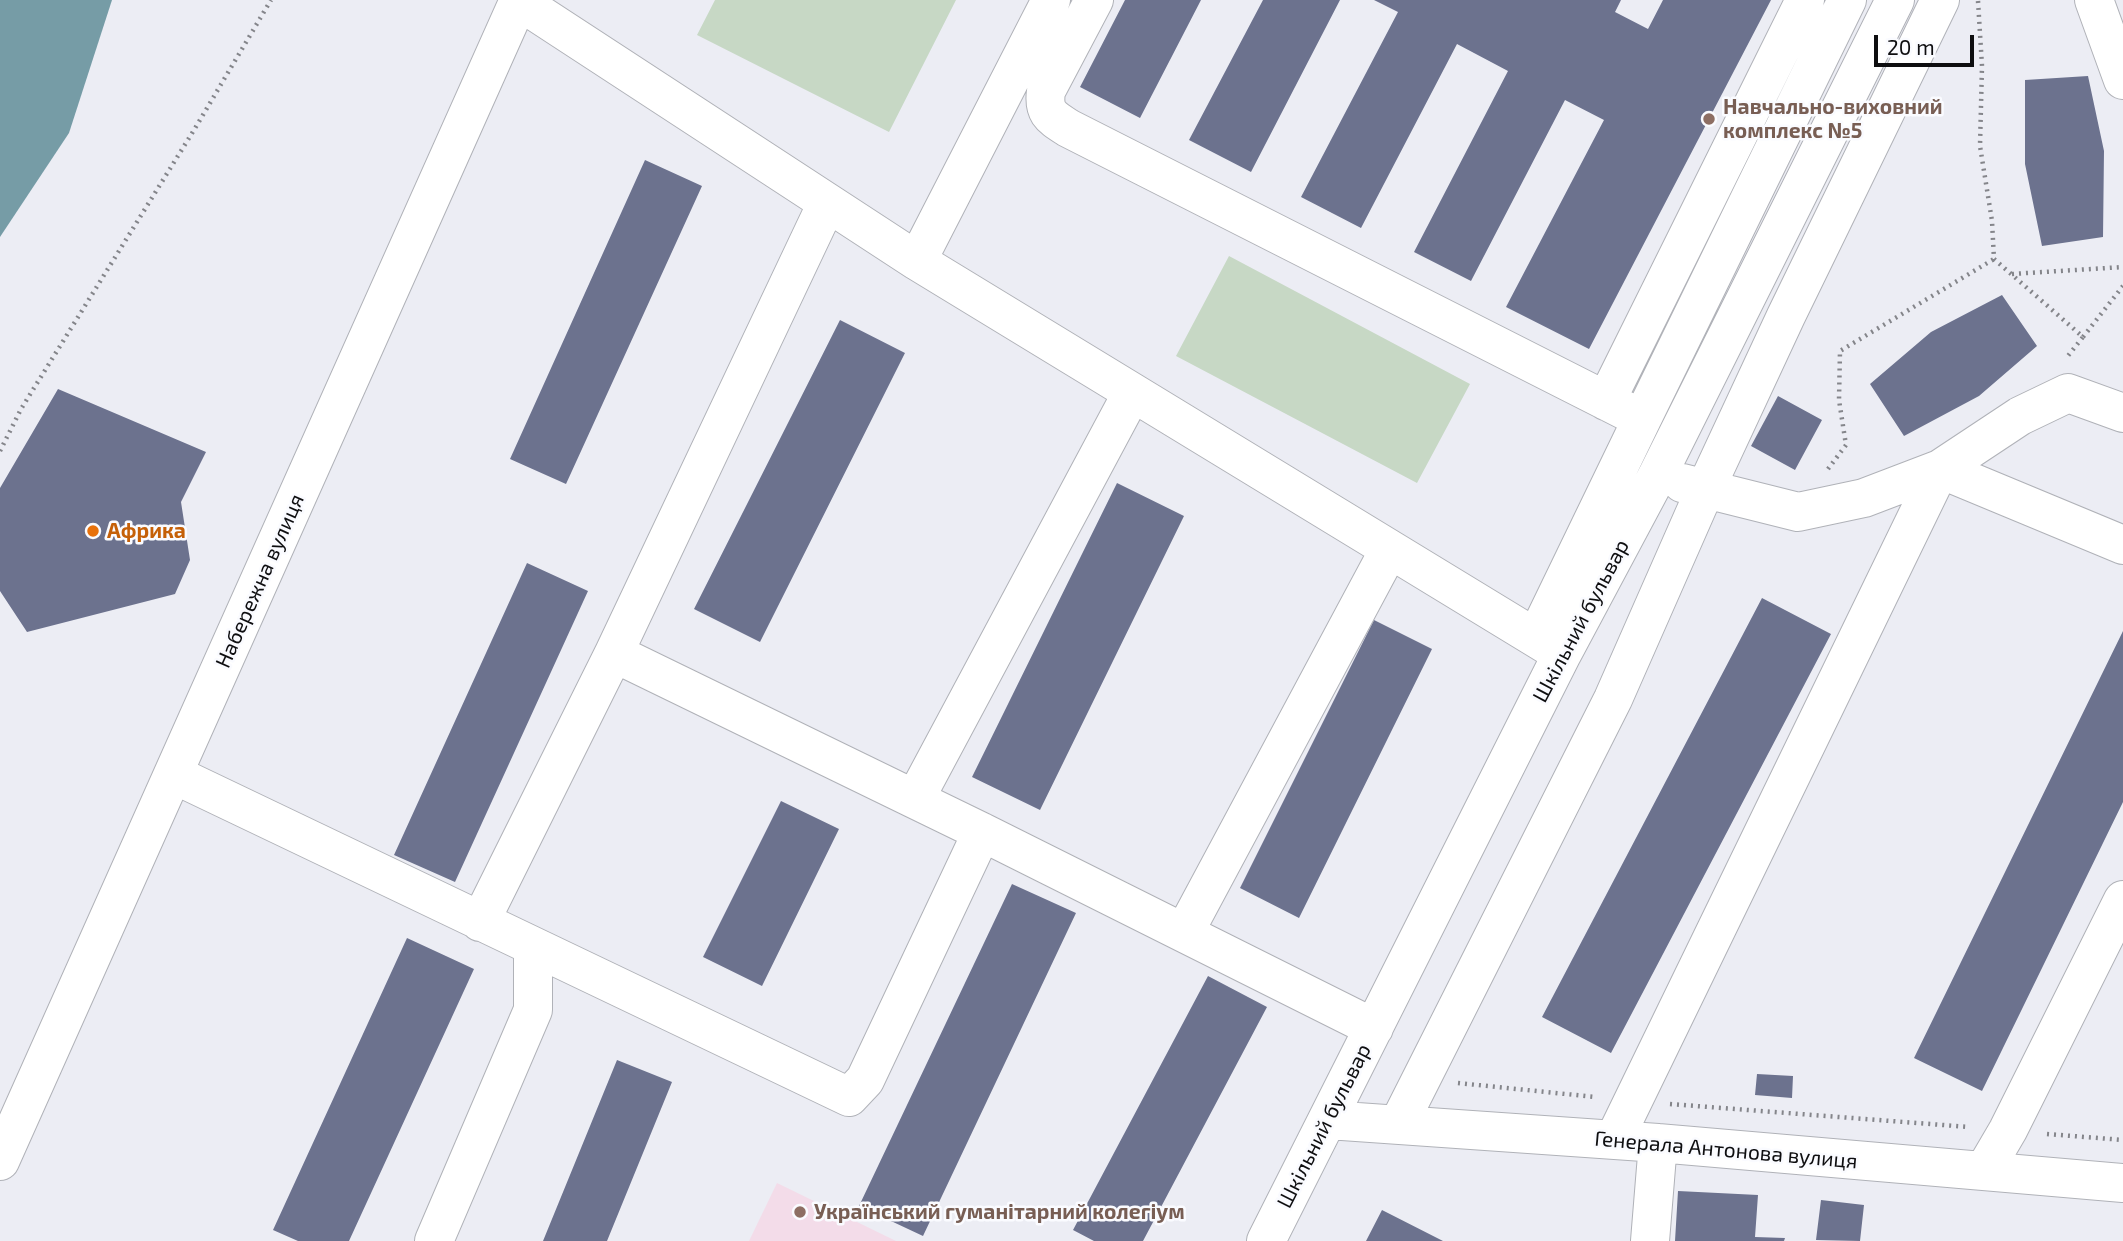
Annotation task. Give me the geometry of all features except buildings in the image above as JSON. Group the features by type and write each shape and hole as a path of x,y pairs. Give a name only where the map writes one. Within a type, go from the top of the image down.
{"street":[{"path":"519,0 917,261 1549,646 1642,419 1847,0"},
{"name":"Набережна вулиця","path":"0,1161 519,0"},
{"path":"917,261 1051,0"},
{"path":"1094,0 1046,91 1045,103 1050,116 1068,128 1642,419"},
{"path":"1606,401 1805,0"},
{"name":"Шкільний бульвар","path":"1266,1241 1374,1028 1549,646 1657,476 1895,0"},
{"path":"1398,1125 1613,699 1705,490 1786,316 1940,0"},
{"path":"2094,0 2123,80"},
{"path":"480,922 614,653 827,203"},
{"path":"915,799 1132,393"},
{"path":"1657,476 1798,512 1864,498 1940,468 2021,416 2068,393 2123,413"},
{"path":"1940,468 2123,545"},
{"path":"1614,1140 1940,468"},
{"path":"1184,933 1389,550"},
{"path":"614,653 982,832 1374,1028"},
{"path":"173,774 849,1097 865,1080 982,832"},
{"path":"1984,1171 2008,1130 2123,900"},
{"path":"433,1241 533,1010 533,948"},
{"name":"Генерала Антонова вулиця","path":"1328,1120 1658,1143 2123,1182"},
{"path":"1650,1241 1658,1143"}],"path":[{"path":"0,451 21,409 194,130 271,0"},
{"path":"1978,0 1982,66 1980,146 1992,221 1994,259 2083,337"},
{"path":"1798,512 1846,445 1839,400 1840,351 1994,259"},
{"path":"2011,274 2123,267"},
{"path":"2060,367 2123,286"},
{"path":"1421,1079 1633,1101 2123,1140"}],"shaded area":[{"name":"Український гуманітарний колегіум","path":"777,1183 896,1241 749,1241"}],"green space":[{"path":"715,0 956,0 889,132 697,35"},
{"path":"1229,256 1470,384 1417,483 1176,356"}],"water":[{"path":"0,0 112,0 69,133 0,237"}],"place":[{"name":"Навчально-виховний комплекс №5","path":"1709,119"},
{"name":"Африка","path":"93,531"},
{"name":"Український гуманітарний колегіум","path":"800,1212"}]}
